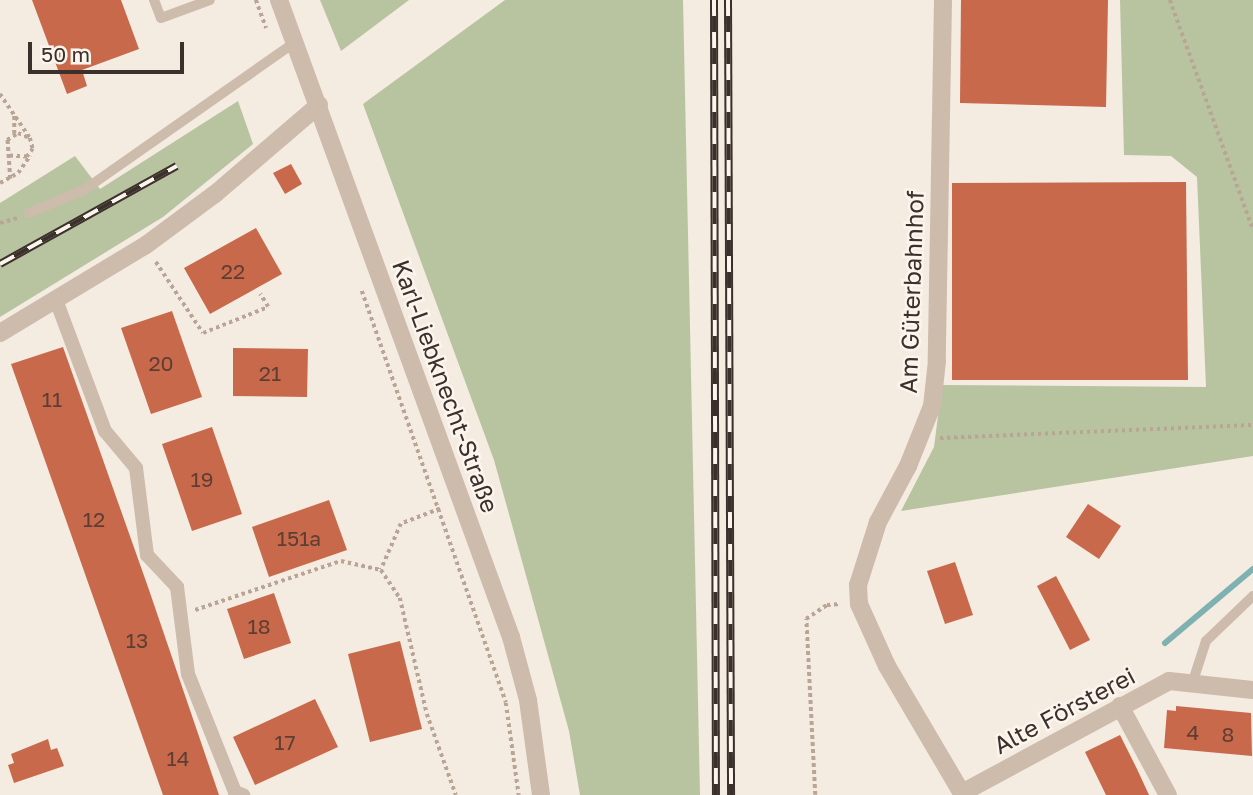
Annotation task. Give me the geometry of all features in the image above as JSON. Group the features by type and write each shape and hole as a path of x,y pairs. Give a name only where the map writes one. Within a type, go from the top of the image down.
{"street":[{"name":"Karl-Liebknecht-Straße","path":"279,0 511,637 528,700 541,795"},
{"name":"Am Güterbahnhof","path":"943,0 937,361 932,406 920,439 861,566 859,604 887,666 962,794"},
{"path":"0,333 146,245 215,194 319,105"},
{"path":"56,300 105,431 136,468 147,555 177,587 188,674 235,792 243,795"},
{"name":"Alte Försterei","path":"962,794 1169,681 1193,681 1253,690"},
{"path":"1120,706 1168,795"}],"lane":[{"path":"154,0 161,18 210,0"},
{"path":"29,213 84,190 295,42"},
{"path":"1193,681 1206,641 1253,596"}],"path":[{"path":"256,0 276,54"},
{"path":"1170,0 1253,229"},
{"path":"0,94 14,116 23,122 30,138 30,154 10,179 0,183"},
{"path":"10,179 10,156 6,144 14,134 14,116"},
{"path":"14,134 30,138"},
{"path":"10,156 23,159 30,154"},
{"path":"146,245 203,333 268,307 260,294"},
{"path":"361,287 506,703 519,795"},
{"path":"920,439 1253,425"},
{"path":"381,570 401,524 440,509"},
{"path":"180,615 341,561 381,570 400,598 428,714 456,795"},
{"path":"815,795 806,619 827,605 859,604"}],"green space":[{"path":"320,0 409,0 341,51"},
{"path":"505,0 683,0 700,795 580,795 569,731 494,460 363,104"},
{"path":"1120,0 1253,0 1253,456 901,511 934,447 942,385 1206,387 1197,177 1171,156 1124,155"},
{"path":"238,101 253,144 163,217 0,317 0,203 75,156 100,189"}],"building":[{"path":"32,0 121,0 139,49 82,70 87,86 67,94"},
{"path":"961,0 1108,0 1106,107 960,103"},
{"path":"291,164 302,184 285,194 273,173"},
{"path":"1186,182 1188,380 952,380 952,183"},
{"path":"256,228 282,274 210,314 184,268"},
{"path":"172,311 202,397 151,414 121,328"},
{"path":"63,347 219,795 163,795 11,364"},
{"path":"233,348 308,349 307,397 233,396"},
{"path":"212,427 242,514 192,531 162,444"},
{"path":"329,500 347,550 269,577 252,527"},
{"path":"1088,504 1121,526 1099,559 1066,537"},
{"path":"955,562 973,615 945,624 927,571"},
{"path":"1056,576 1090,640 1070,650 1037,586"},
{"path":"274,593 291,643 244,659 227,609"},
{"path":"400,641 422,729 370,742 348,654"},
{"path":"315,699 338,747 255,785 233,737"},
{"path":"1176,706 1251,713 1252,756 1164,748 1167,710 1176,711"},
{"path":"1120,735 1149,795 1106,795 1085,752"},
{"path":"48,739 51,750 57,748 64,766 14,783 8,765 14,763 11,754"}],"waterway":[{"path":"1165,643 1253,569"}],"railway":[{"path":"714,0 716,795"},
{"path":"728,0 731,795"},
{"path":"0,264 177,166"}]}
